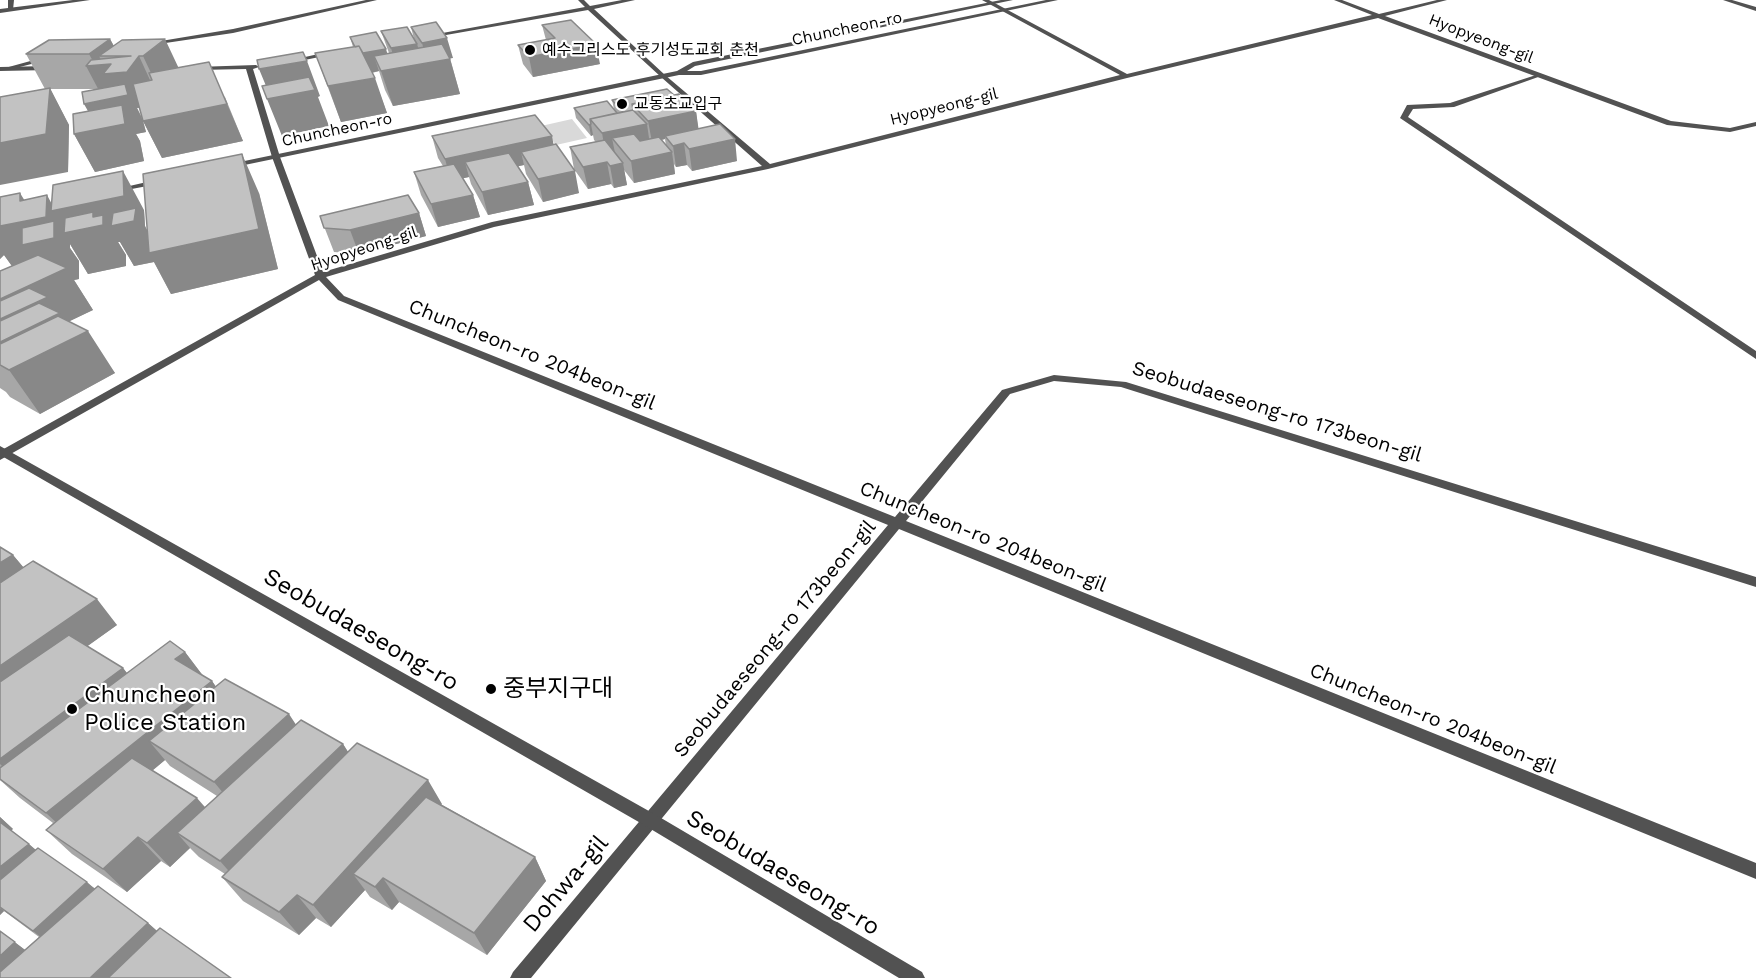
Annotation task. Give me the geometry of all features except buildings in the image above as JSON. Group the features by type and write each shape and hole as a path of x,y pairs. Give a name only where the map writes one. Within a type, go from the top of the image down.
{"street":[{"path":"10,0 11,9"},
{"path":"0,11 87,0"},
{"path":"139,45 233,31 374,0"},
{"path":"581,0 663,76 768,167"},
{"path":"425,37 632,0"},
{"path":"985,0 1126,76"},
{"name":"Chuncheon-ro","path":"679,73 693,64 1010,0"},
{"name":"Chuncheon-ro","path":"218,169 663,76 701,73 1055,0"},
{"name":"Hyopyeong-gil","path":"1337,0 1670,123 1730,130 1756,124"},
{"name":"Hyopyeong-gil","path":"2,453 320,276 492,225 768,167 1126,76 1444,0"},
{"path":"1726,0 1756,8"},
{"path":"284,62 343,51"},
{"path":"4,69 57,58"},
{"path":"192,68 261,66"},
{"path":"4,69 54,68"},
{"name":"Chuncheon-ro 204beon-gil","path":"249,68 276,157 320,276 341,298 1756,871"},
{"path":"1538,76 1450,105 1410,107 1404,118 1756,356"},
{"path":"103,193 172,178"},
{"name":"Seobudaeseong-ro 173beon-gil","path":"650,820 1006,392 1054,378 1122,384 1756,582"},
{"name":"Seobudaeseong-ro","path":"2,453 650,820 916,978"},
{"name":"Dohwa-gil","path":"519,978 650,820"}],"shaded area":[{"path":"572,119 587,138 556,145 541,126"}],"place":[{"name":"예수그리스도 후기성도교회 춘천","path":"530,50"},
{"name":"교동초교입구","path":"622,104"},
{"name":"중부지구대","path":"491,689"},
{"name":"Chuncheon Police Station","path":"72,709"}]}
